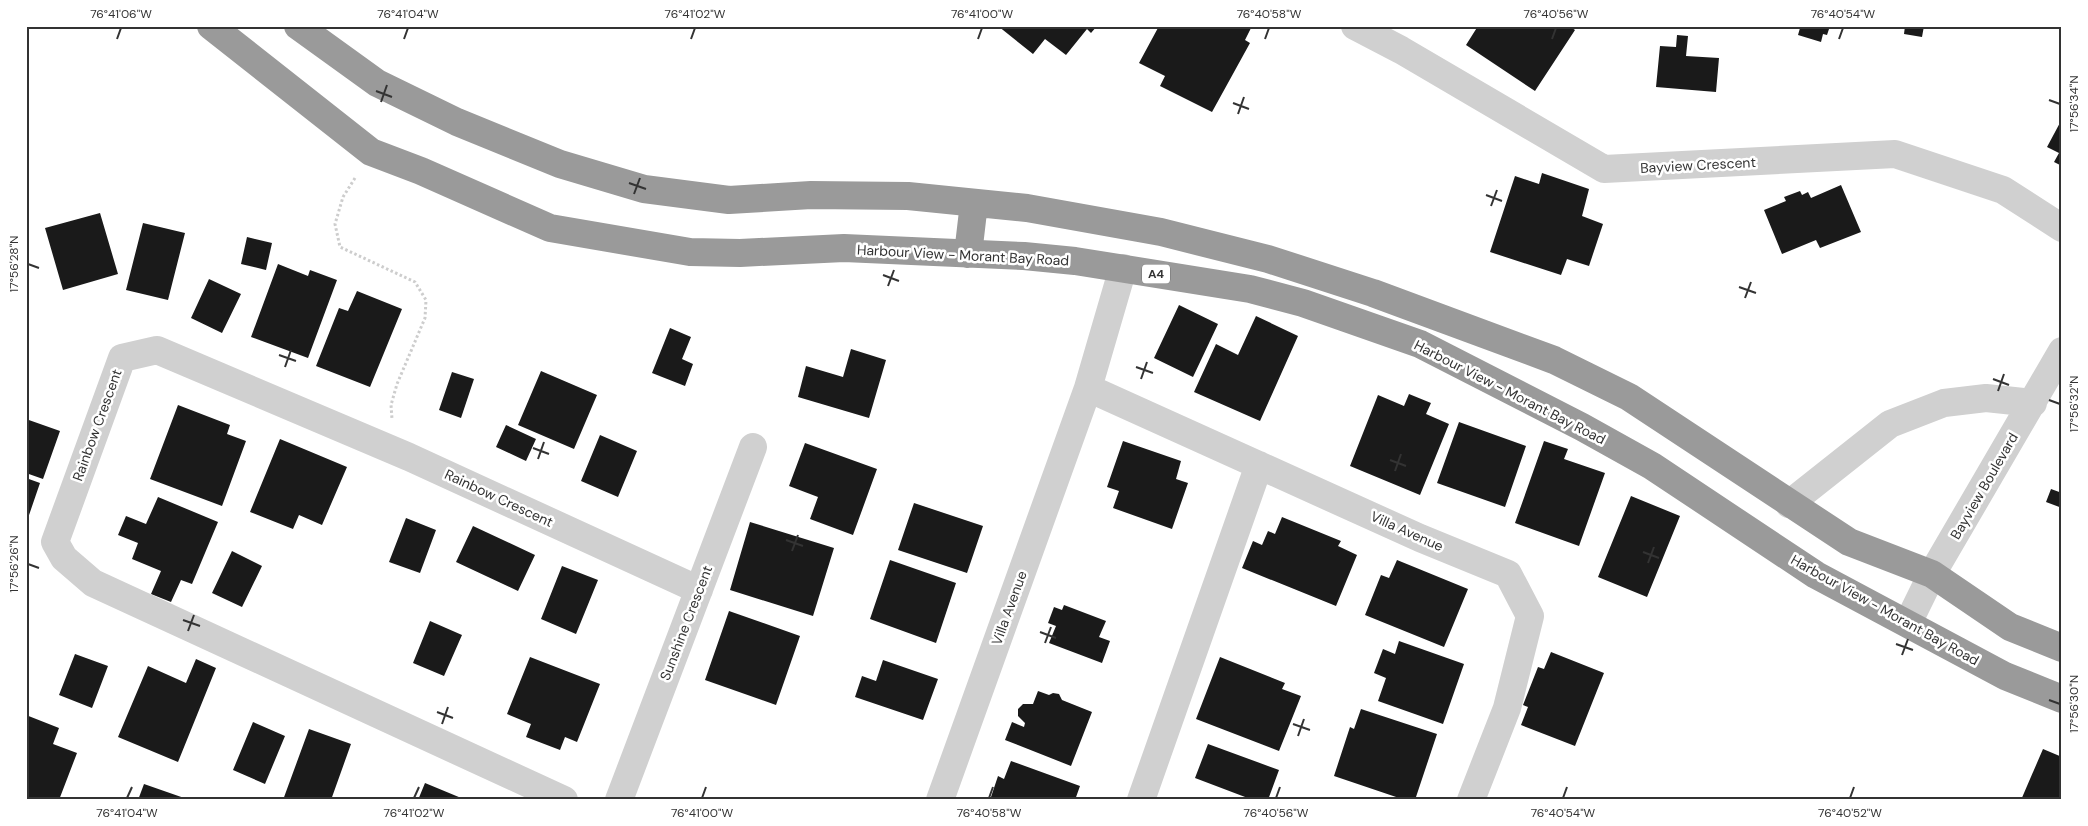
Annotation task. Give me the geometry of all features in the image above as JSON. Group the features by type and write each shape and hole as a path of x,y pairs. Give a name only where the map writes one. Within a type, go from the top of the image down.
{"highway":[{"name":"Harbour View - Morant Bay Road","path":"211,26 371,152 421,170 550,228 690,252 740,253 844,248 1024,256 1122,268 1250,289 1303,303 1420,344 1582,427 1643,461 1816,575 2005,676 2062,699"},
{"path":"298,26 377,83 457,122 560,164 644,189 729,200 811,195 908,196 1027,208 1161,232 1268,259 1453,322 1554,360 1629,397 1789,504 1850,542 1932,574 2010,627 2062,648"},
{"path":"968,254 974,202"}],"street":[{"name":"Bayview Crescent","path":"1355,26 1401,50 1604,170 1894,154 2003,190 2062,228"},
{"name":"Villa Avenue","path":"940,800 1088,388 1122,268"},
{"name":"Rainbow Crescent","path":"564,800 93,583 64,558 55,542 122,358 157,350 409,457 698,590"},
{"name":"Bayview Boulevard","path":"1908,623 1932,574 2047,392 2062,351"},
{"name":"Villa Avenue","path":"1088,388 1420,538 1508,574 1530,616 1507,708 1472,800"},
{"path":"1789,504 1890,424 1944,402 2047,392"},
{"name":"Sunshine Crescent","path":"619,800 753,447"},
{"path":"1141,800 1259,465"}],"path":[{"path":"371,152 343,197 335,224 340,248 414,282 426,300 425,318 391,405 394,431 409,453 409,457"}],"building":[{"path":"998,26 1097,26 1091,33 1087,29 1066,55 1045,39 1033,54"},
{"path":"1159,26 1252,26 1245,40 1250,43 1212,112 1160,86 1165,76 1139,63"},
{"path":"1478,26 1569,26 1575,30 1535,91 1466,45"},
{"path":"1796,26 1830,26 1827,35 1823,34 1821,42 1798,35 1800,28"},
{"path":"1905,26 1924,26 1922,37 1904,34"},
{"path":"1677,35 1688,36 1686,56 1719,58 1716,92 1656,87 1660,46 1676,47"},
{"path":"2062,119 2062,166 2054,162 2059,153 2047,147"},
{"path":"1542,173 1589,189 1582,216 1603,224 1589,266 1567,259 1561,275 1490,252 1515,176 1539,184"},
{"path":"1841,185 1861,232 1820,248 1816,240 1782,254 1764,210 1786,201 1784,197 1800,191 1802,195 1808,192 1811,198"},
{"path":"100,213 118,274 63,290 45,228"},
{"path":"143,223 185,233 168,300 126,290"},
{"path":"247,237 272,243 266,270 241,264"},
{"path":"278,264 308,276 310,270 337,280 308,358 251,337"},
{"path":"209,279 241,294 222,333 191,318"},
{"path":"357,291 402,309 370,387 316,366 339,308 348,311"},
{"path":"1179,305 1218,324 1193,377 1154,358"},
{"path":"1256,316 1298,336 1260,421 1194,392 1216,344 1238,355"},
{"path":"670,328 691,337 682,359 693,364 685,386 652,373"},
{"path":"851,349 886,360 869,418 798,397 806,366 843,377"},
{"path":"541,371 597,395 574,449 518,425"},
{"path":"452,372 474,379 461,418 439,410"},
{"path":"1409,394 1431,403 1426,414 1449,424 1420,495 1350,466 1378,395 1404,406"},
{"path":"178,405 230,425 227,434 246,441 222,506 150,479"},
{"path":"26,419 60,431 43,479 26,473"},
{"path":"1459,422 1526,446 1505,507 1437,483"},
{"path":"506,425 536,439 526,461 496,447"},
{"path":"600,435 637,451 618,497 581,481"},
{"path":"280,439 347,467 322,525 299,515 293,529 250,512"},
{"path":"1123,441 1181,461 1176,479 1188,483 1172,529 1113,508 1119,491 1107,487"},
{"path":"1544,441 1568,449 1564,459 1605,473 1579,546 1515,523"},
{"path":"805,443 877,469 853,535 810,519 818,497 789,486"},
{"path":"26,478 40,483 27,521 26,521"},
{"path":"2051,489 2062,493 2062,508 2046,502"},
{"path":"1631,496 1680,516 1647,597 1598,577"},
{"path":"158,497 218,522 192,584 181,580 171,602 151,594 161,571 132,559 138,543 118,535 126,516 146,524"},
{"path":"914,503 983,526 967,573 898,550"},
{"path":"1282,517 1341,541 1338,546 1357,555 1336,606 1242,568 1253,541 1262,545 1268,531 1275,534"},
{"path":"406,518 436,530 420,573 389,562"},
{"path":"750,522 834,548 813,616 730,590"},
{"path":"473,526 535,555 518,591 456,562"},
{"path":"232,551 262,566 242,607 212,593"},
{"path":"890,560 956,583 936,643 870,619"},
{"path":"1397,560 1468,589 1444,647 1365,615 1381,575 1389,578"},
{"path":"562,566 598,580 576,634 541,619"},
{"path":"1064,605 1106,621 1099,637 1110,641 1102,663 1049,643 1056,626 1048,623 1054,607 1062,610"},
{"path":"729,611 800,636 776,705 705,680"},
{"path":"430,621 462,635 444,676 413,663"},
{"path":"1399,641 1464,664 1443,724 1378,701 1386,678 1374,673 1383,649 1395,654"},
{"path":"1551,652 1604,673 1575,746 1521,725 1528,707 1523,705 1538,667 1544,669"},
{"path":"75,654 108,666 92,708 59,695"},
{"path":"530,657 600,684 577,742 565,737 560,750 526,737 531,724 507,714"},
{"path":"1220,657 1285,683 1282,689 1301,696 1279,751 1196,719"},
{"path":"196,659 216,668 178,762 118,737 148,666 186,683"},
{"path":"883,660 938,679 923,720 855,697 862,676 876,681"},
{"path":"1038,691 1049,695 1053,693 1059,694 1062,700 1092,712 1071,766 1005,740 1012,722 1024,727 1025,723 1018,716 1018,709 1023,704 1033,704"},
{"path":"1361,709 1437,734 1415,800 1405,800 1334,776 1350,727 1354,729"},
{"path":"26,715 59,728 53,744 77,753 59,800 26,800"},
{"path":"253,722 285,736 265,784 233,770"},
{"path":"309,729 351,744 331,800 283,800"},
{"path":"1208,744 1279,770 1268,800 1253,800 1195,778"},
{"path":"2043,749 2062,757 2062,800 2021,800"},
{"path":"1011,761 1080,786 1075,800 990,800 998,776 1004,779"},
{"path":"425,783 466,800 418,800"},
{"path":"144,784 187,799 138,800"}]}
